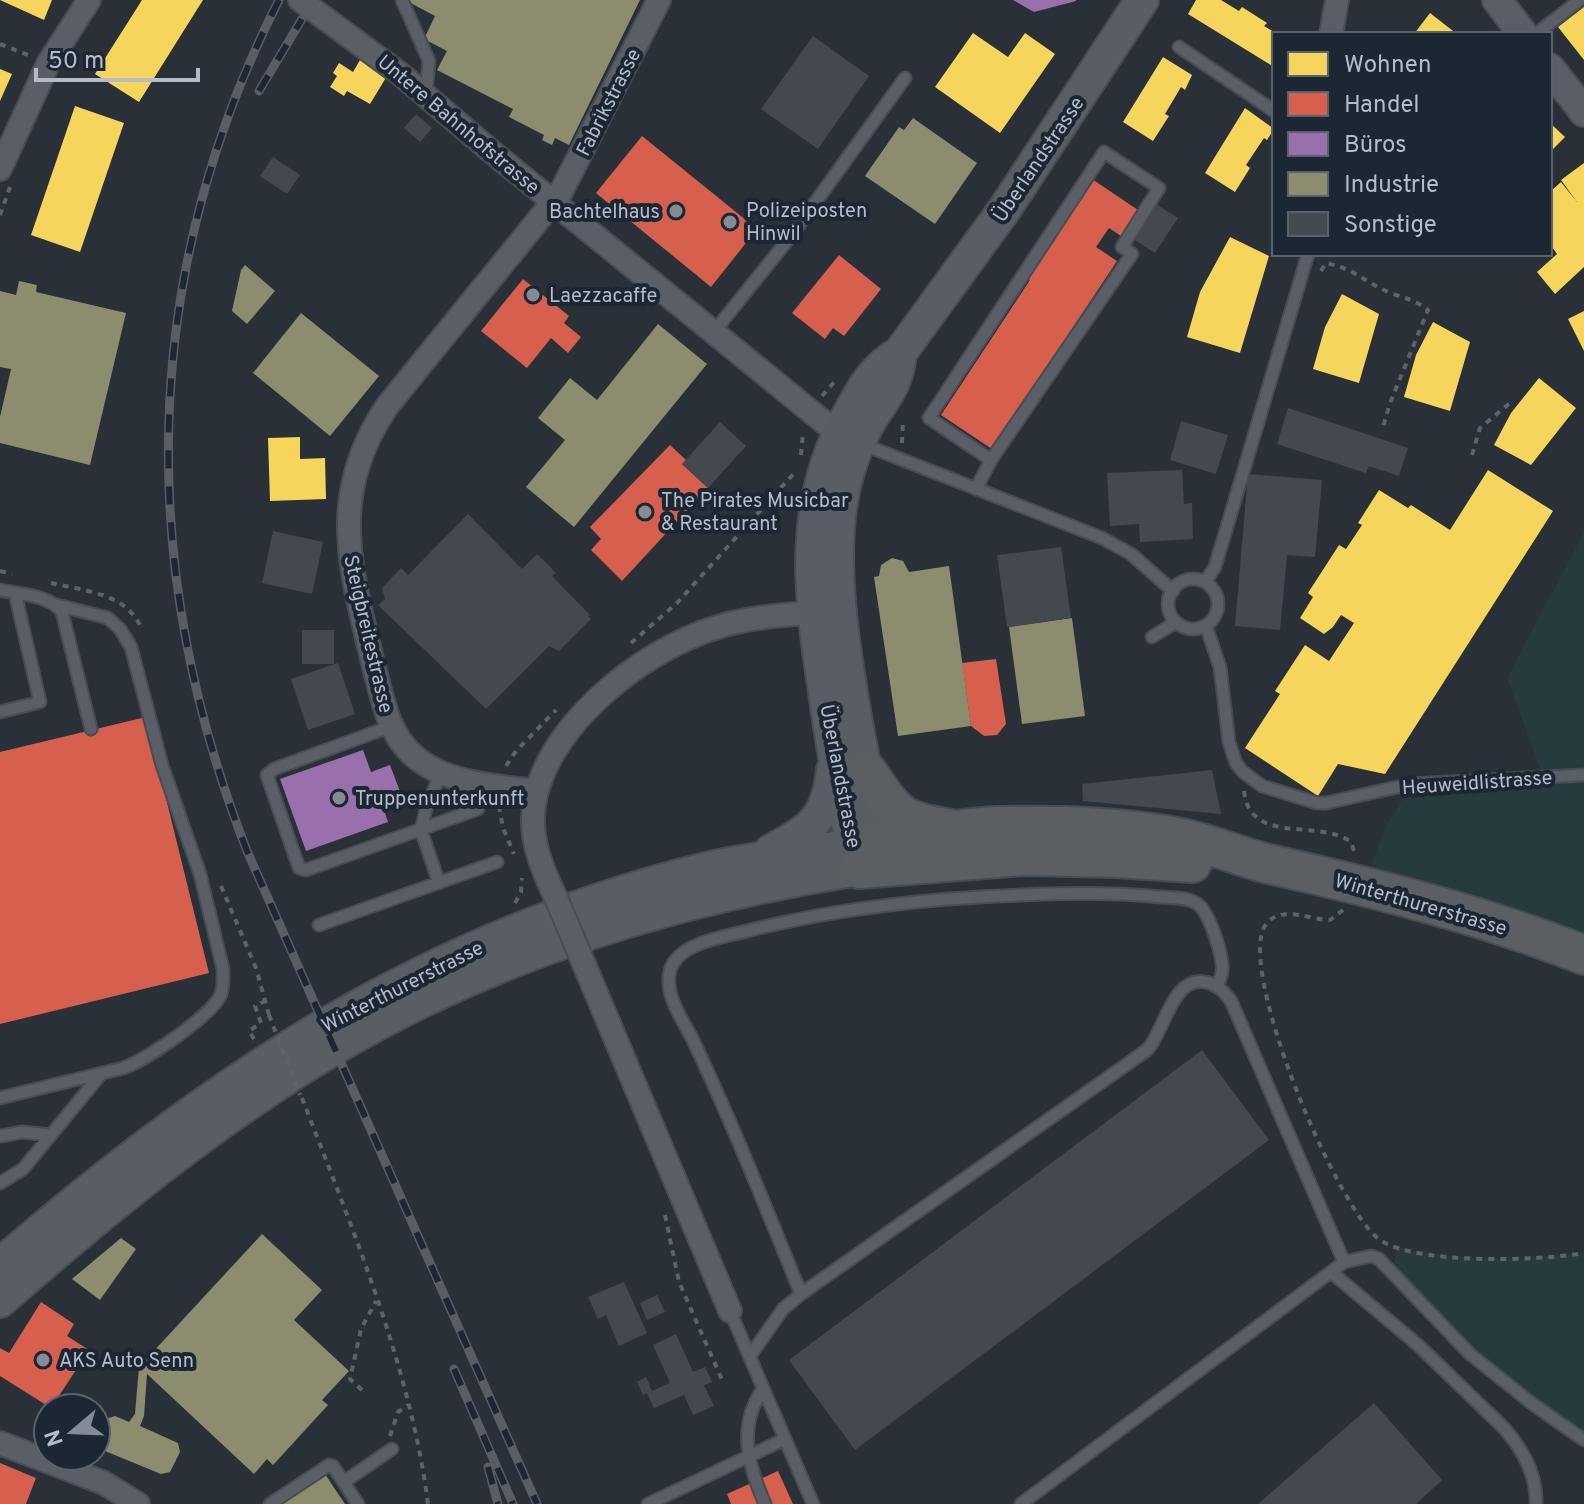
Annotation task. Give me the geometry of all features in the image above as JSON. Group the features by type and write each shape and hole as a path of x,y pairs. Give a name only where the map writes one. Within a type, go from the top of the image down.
{"highway":[{"path":"850,764 902,817 921,824 953,829 1028,826 1137,832 1201,842 1255,861"},
{"path":"860,852 953,829"},
{"path":"860,852 1102,857 1193,863 1255,861"},
{"name":"Winterthurerstrasse","path":"1255,861 1438,907 1584,955"}],"main road":[{"name":"Überlandstrasse","path":"860,852 871,807 850,764 854,713 827,612 811,567 813,521 824,471 895,383 900,353 1004,210 1142,0"},
{"path":"759,857 801,835 820,816 829,795 850,764"},
{"name":"Winterthurerstrasse","path":"0,1265 81,1195 258,1065 361,1003 479,946 657,882 759,857 860,852"},
{"name":"Winterthurerstrasse","path":"0,1301 100,1216 197,1141 328,1052 420,1004 548,947 668,907 745,889 860,852"}],"street":[{"name":"Untere Bahnhofstrasse","path":"300,0 374,53 713,333 849,438"},
{"name":"Fabrikstrasse","path":"553,202 568,181 659,0"},
{"path":"1331,32 1337,0"},
{"path":"1497,0 1521,32"},
{"path":"3,155 48,64 86,4"},
{"path":"1552,71 1584,112"},
{"name":"Steigbreitestrasse","path":"536,791 488,784 441,772 415,757 401,742 384,705 349,556 349,517 356,464 375,425 553,202"},
{"path":"730,1311 542,865 534,838 536,791 547,760 564,737 606,693 653,657 686,639 719,627 769,617 827,612"},
{"path":"0,1443 104,1483 138,1504"}],"lane":[{"path":"402,0 429,61 426,95"},
{"path":"1539,32 1580,0"},
{"path":"1179,47 1272,110"},
{"path":"713,333 791,236 905,78"},
{"path":"976,489 991,460 1132,254 1122,247 1159,188 1104,152 929,418 991,460"},
{"path":"1205,582 1215,567 1307,256"},
{"path":"849,438 1102,538 1131,554 1173,591"},
{"path":"1190,580 1205,582 1212,587 1218,604 1213,620 1206,626 1190,629 1176,622 1169,607 1173,591 1190,580"},
{"path":"0,590 108,618 120,629 131,647 162,765 200,874 223,969 221,994 208,1012 140,1061 102,1074 0,1098"},
{"path":"0,712 40,702 15,593"},
{"path":"57,605 66,621 91,729"},
{"path":"1152,637 1176,622"},
{"path":"1206,626 1220,667 1231,751 1243,772"},
{"path":"392,726 274,769 267,775 296,864 303,870 478,809"},
{"path":"439,883 421,830 441,772"},
{"name":"Heuweidlistrasse","path":"1243,772 1262,786 1317,803 1411,784 1584,775"},
{"path":"319,925 497,862"},
{"path":"801,1294 723,1102 671,995 670,969 675,960 687,951 717,939 768,926 898,903 1040,894 1147,896 1188,900 1203,909 1222,963 1217,986"},
{"path":"750,1356 783,1309 801,1294 1147,1050 1182,989 1200,982 1217,986 1231,1001 1344,1262"},
{"path":"0,1183 23,1169 102,1074"},
{"path":"0,1136 22,1132 51,1135"},
{"path":"1021,1504 1344,1262 1371,1256 1379,1259 1470,1354 1584,1440"},
{"path":"1331,1272 1418,1345 1505,1429 1530,1470 1536,1504"},
{"path":"730,1311 813,1504"},
{"path":"763,1389 753,1404 747,1439 748,1456 765,1504"},
{"path":"648,1504 785,1439"},
{"path":"344,1482 392,1449"},
{"path":"270,1504 329,1465 333,1466 358,1504"}],"path":[{"path":"0,44 48,64"},
{"path":"1303,270 1319,276 1326,263 1348,268 1388,291 1417,301 1428,310 1383,427"},
{"path":"1472,455 1480,428 1510,403"},
{"path":"1243,772 1245,799 1256,819 1270,825 1343,837 1353,846 1355,861"},
{"path":"1346,904 1341,914 1330,920 1290,914 1274,917 1262,929 1260,950 1281,1053 1334,1172 1362,1220 1375,1236 1398,1248 1436,1255 1494,1258 1584,1253"},
{"path":"254,1039 249,1031 261,1023 255,1006 266,1001"},
{"path":"269,1015 376,1301 408,1405 428,1504"},
{"path":"362,1390 350,1379 361,1329 376,1301"},
{"path":"698,1324 723,1382"},
{"path":"392,1449 387,1443 396,1418 400,1409 408,1405"}],"green space":[{"path":"1584,532 1584,955 1363,887 1385,828 1411,784 1543,777 1507,678"},
{"path":"1398,1248 1491,1258 1584,1253 1584,1440 1500,1379 1391,1272"}],"building: Wohnen":[{"path":"0,0 52,0 44,20"},
{"path":"142,0 203,0 139,102 95,74"},
{"path":"1196,0 1221,0 1239,11 1242,7 1267,23 1264,26 1274,32 1272,66 1188,14"},
{"path":"1584,7 1584,60 1558,27"},
{"path":"1430,13 1454,32 1416,32"},
{"path":"973,33 1008,57 1025,33 1055,54 1000,133 935,87"},
{"path":"1163,57 1192,75 1185,90 1181,87 1165,114 1169,116 1153,141 1123,122"},
{"path":"360,60 387,76 370,104 347,91 344,96 330,87 337,76 333,73 339,63 353,72"},
{"path":"0,69 12,74 0,101"},
{"path":"75,106 124,123 80,252 31,235"},
{"path":"1245,108 1272,128 1267,140 1264,138 1246,165 1250,168 1235,192 1205,173"},
{"path":"1552,125 1565,137 1552,150"},
{"path":"1584,163 1584,267 1555,294 1537,272 1557,254 1552,247 1552,190 1561,182 1577,202 1561,180"},
{"path":"1230,237 1269,256 1240,353 1187,337 1200,292"},
{"path":"1342,294 1379,314 1359,383 1313,369 1325,327"},
{"path":"1584,311 1584,351 1568,319"},
{"path":"1433,322 1470,342 1450,411 1404,397 1416,355"},
{"path":"1539,378 1576,408 1531,465 1494,445 1511,413"},
{"path":"300,437 300,459 325,458 326,499 270,501 268,438"},
{"path":"1488,470 1553,511 1385,774 1338,764 1318,796 1245,748 1280,694 1275,691 1305,645 1329,661 1354,623 1341,615 1324,634 1300,618 1313,597 1308,593 1339,545 1346,549 1379,490 1408,508 1411,505 1450,530"}],"building: Handel":[{"name":"Bachtelhaus","path":"642,136 757,229 711,287 596,193"},
{"path":"1092,179 1138,210 1121,236 1109,228 1096,247 1117,261 992,449 941,415"},
{"path":"839,255 881,289 844,336 833,328 825,339 792,313"},
{"path":"523,279 569,316 564,323 581,337 568,353 551,338 527,368 481,331"},
{"name":"The Pirates Musicbar & Restaurant","path":"670,445 686,460 682,464 708,488 622,581 591,550 601,539 590,527"},
{"path":"996,659 1006,724 997,735 984,736 971,726 962,663"},
{"path":"146,717 209,973 0,1024 0,752"},
{"name":"AKS Auto Senn","path":"41,1302 74,1324 67,1336 89,1350 61,1392 32,1392 32,1396 0,1376 0,1348 9,1353"},
{"path":"0,1463 36,1478 26,1504 0,1504"},
{"path":"778,1471 793,1504 731,1504 727,1494"}],"building: Büros":[{"path":"1013,0 1076,0 1076,1 1034,12"},
{"name":"Truppenunterkunft","path":"363,750 371,772 390,765 401,794 381,801 388,822 306,851 280,779"}],"building: Industrie":[{"path":"405,0 640,0 569,145 555,138 552,145 542,140 544,135 509,117 513,109 437,70 447,51 424,39 435,16"},
{"path":"913,118 977,163 935,224 865,176 899,127 904,130"},
{"path":"245,265 275,291 247,324 232,311 241,270"},
{"path":"19,281 37,285 36,292 126,313 90,465 0,443 0,417 11,369 0,367 0,291 16,295"},
{"path":"301,313 379,376 330,436 253,373"},
{"path":"658,324 707,364 574,527 526,487 565,440 538,418 570,378 597,400"},
{"path":"892,558 903,561 909,572 949,566 971,726 898,736 874,577 879,576 881,565"},
{"path":"1072,618 1085,716 1022,724 1009,627"},
{"path":"262,1234 322,1290 294,1320 349,1371 322,1400 328,1405 273,1465 267,1459 254,1474 147,1374 144,1416 140,1426 178,1443 180,1452 170,1472 161,1474 112,1454 112,1417 129,1422 135,1414 139,1367"},
{"path":"121,1238 136,1249 100,1300 72,1279"},
{"path":"325,1474 345,1504 280,1504"}],"building: Sonstige":[{"path":"813,36 869,76 818,149 761,109"},
{"path":"416,114 432,128 420,142 404,128"},
{"path":"273,157 300,175 287,194 260,176"},
{"path":"1156,204 1178,218 1155,253 1133,239"},
{"path":"1288,408 1408,448 1399,476 1369,466 1366,473 1277,444"},
{"path":"1181,421 1228,435 1216,474 1170,460"},
{"path":"720,422 746,446 708,488 682,464"},
{"path":"1182,470 1184,504 1192,503 1193,539 1140,542 1139,524 1110,526 1107,473"},
{"path":"1248,474 1322,480 1315,557 1287,555 1280,630 1235,626"},
{"path":"468,514 522,569 537,554 556,573 552,576 591,619 559,651 549,646 486,709 378,605 385,599 382,588 401,568 408,575"},
{"path":"273,531 323,542 312,594 262,583"},
{"path":"1061,547 1071,618 1007,627 997,555"},
{"path":"302,630 334,630 334,664 302,664"},
{"path":"338,663 355,714 308,730 291,679"},
{"path":"1212,770 1221,814 1083,801 1082,784"},
{"path":"1202,1050 1269,1140 855,1450 789,1360"},
{"path":"624,1282 647,1333 619,1346 606,1315 598,1319 588,1297"},
{"path":"657,1295 665,1312 647,1320 640,1303"},
{"path":"676,1334 693,1372 705,1367 712,1382 704,1385 714,1406 693,1415 684,1395 654,1408 637,1382 646,1377 652,1391 670,1383 653,1345"},
{"path":"1374,1403 1442,1480 1416,1504 1258,1504"}],"railway":[{"path":"279,0 233,104 199,209 178,315 169,422 171,529 185,637 211,744 247,851 537,1504"},
{"path":"259,91 302,19"},
{"path":"454,1369 513,1504"},
{"path":"488,1467 498,1504"}],"place":[{"name":"Bachtelhaus","path":"676,211"},
{"name":"Polizeiposten Hinwil","path":"730,222"},
{"name":"Laezzacaffe","path":"533,295"},
{"name":"The Pirates Musicbar & Restaurant","path":"645,512"},
{"name":"Truppenunterkunft","path":"339,798"},
{"name":"AKS Auto Senn","path":"43,1360"}]}
